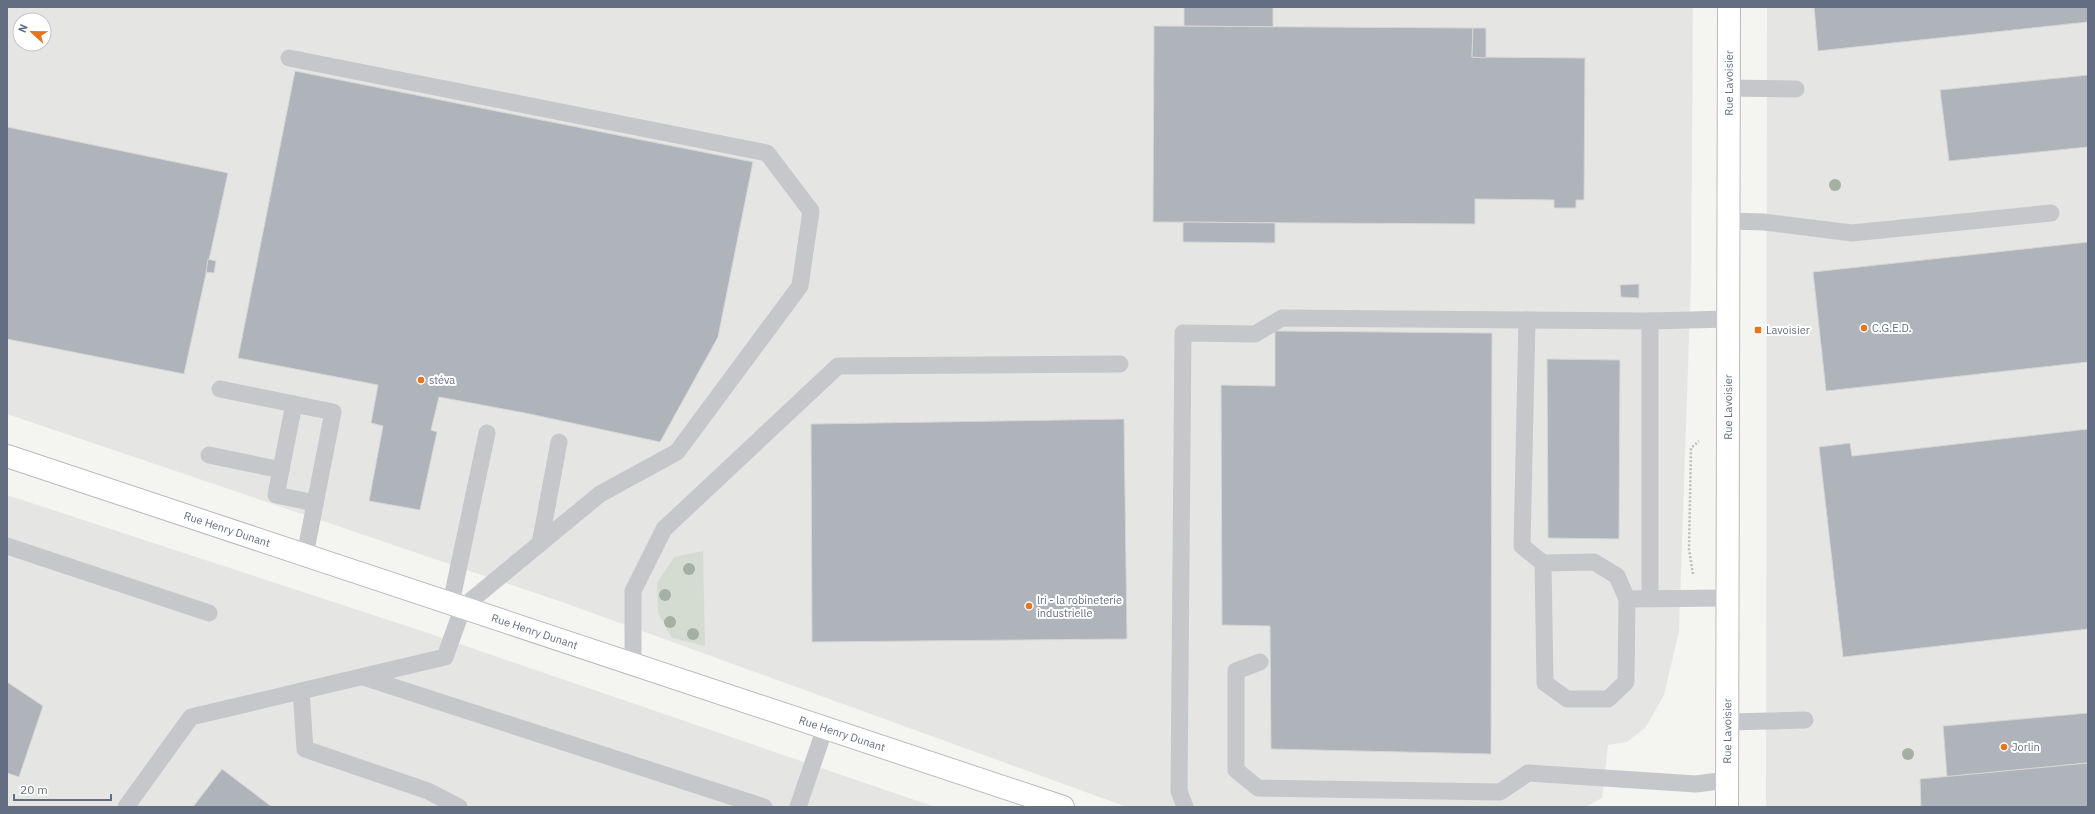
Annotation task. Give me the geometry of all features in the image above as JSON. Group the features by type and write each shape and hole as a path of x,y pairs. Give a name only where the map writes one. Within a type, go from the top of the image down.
{"street":[{"name":"Rue Lavoisier","path":"1727,807 1729,7"},
{"name":"Rue Henry Dunant","path":"7,456 1063,807"}],"lane":[{"path":"289,58 766,154 810,211 800,286 677,452 600,494 540,544 457,605"},
{"path":"1729,88 1796,89"},
{"path":"1729,221 1764,222 1852,233 2051,213"},
{"path":"1185,807 1179,791 1183,333 1255,334 1282,318 1650,321 1729,319"},
{"path":"1527,320 1522,546 1543,563 1594,562 1617,576 1627,599 1626,682 1608,699 1567,699 1545,683 1543,563"},
{"path":"1650,321 1650,598"},
{"path":"633,664 633,591 664,529 838,366 1120,364"},
{"path":"220,389 333,412 305,555"},
{"path":"294,404 276,495 315,502"},
{"path":"126,807 191,717 445,657 457,605 487,433"},
{"path":"540,544 559,442"},
{"path":"209,455 281,470"},
{"path":"7,546 209,613"},
{"path":"1627,599 1727,598"},
{"path":"1260,662 1236,671 1236,770 1258,788 1500,792 1528,773 1696,784 1727,780"},
{"path":"363,677 764,807"},
{"path":"301,691 305,749 428,791 459,807"},
{"path":"1727,722 1805,720"},
{"path":"798,807 825,728"}],"shaded area":[{"path":"7,7 1693,7 1691,280 1679,631 1664,695 1646,727 1627,742 1608,745 1602,798 1585,807 1127,807 562,602 7,414"},
{"path":"1767,7 2088,7 2088,807 1766,807"},
{"path":"7,495 422,631 935,807 7,807"},
{"path":"703,551 705,646 672,638 658,613 657,583 674,557"}],"building":[{"path":"1184,7 1273,7 1273,27 1184,26"},
{"path":"1814,7 2088,7 2088,22 1818,51"},
{"path":"1154,26 1473,28 1472,57 1585,58 1584,200 1576,200 1576,208 1554,208 1554,200 1475,199 1475,224 1153,222"},
{"path":"1473,28 1486,28 1486,58 1472,57"},
{"path":"295,71 753,162 718,337 660,442 525,413 439,397 431,430 437,432 420,510 369,501 383,426 371,423 378,385 238,358"},
{"path":"2088,75 2088,147 1949,161 1940,90"},
{"path":"7,127 228,173 184,374 7,339"},
{"path":"1183,222 1275,223 1275,243 1183,242"},
{"path":"2088,242 2088,362 1826,391 1813,272"},
{"path":"208,259 216,261 214,273 206,272"},
{"path":"1639,284 1639,298 1621,297 1620,285"},
{"path":"1275,331 1492,333 1491,754 1271,749 1270,626 1222,625 1221,385 1275,386"},
{"path":"1547,359 1620,360 1619,539 1548,538"},
{"path":"1124,419 1127,639 812,642 811,424"},
{"path":"2088,429 2088,629 1843,657 1819,447 1850,443 1852,456"},
{"path":"7,682 43,706 19,777 7,773"},
{"path":"2088,713 2088,763 1947,777 1943,726"},
{"path":"2088,763 2088,807 1921,807 1920,779"},
{"path":"222,769 272,807 193,807"}],"place":[{"name":"C.G.E.D.","path":"1864,328"},
{"name":"Lavoisier","path":"1758,330"},
{"name":"stéva","path":"421,380"},
{"name":"lri - la robineterie industrielle","path":"1029,606"},
{"name":"Jorlin","path":"2004,747"}]}
